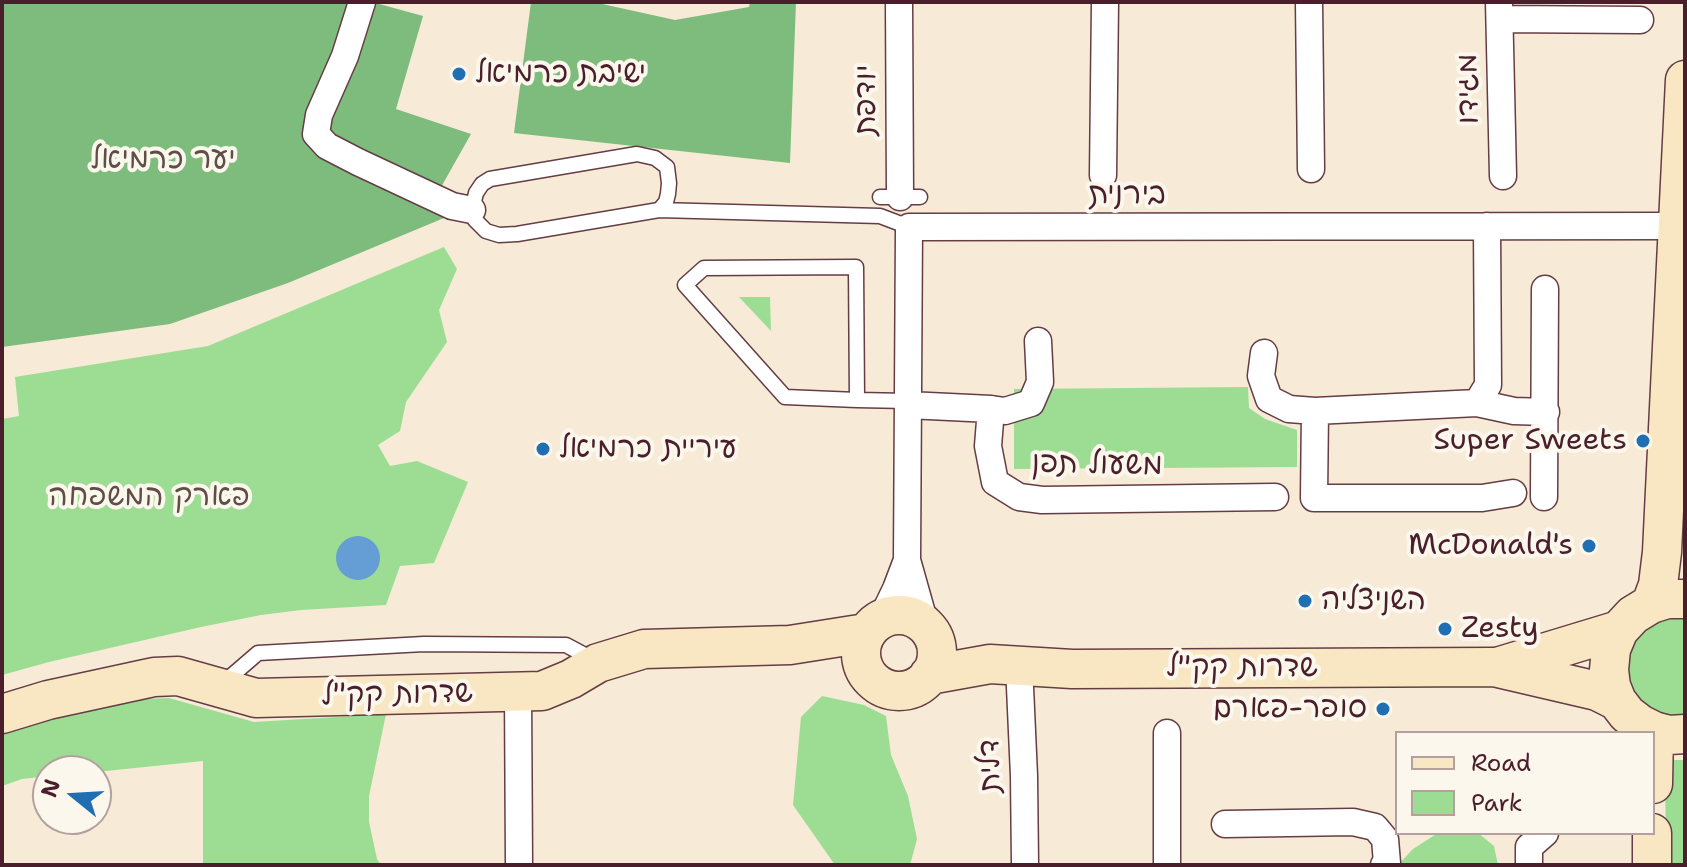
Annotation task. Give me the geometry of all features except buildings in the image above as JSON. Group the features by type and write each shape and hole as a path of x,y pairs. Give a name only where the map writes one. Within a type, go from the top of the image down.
{"street":[{"path":"362,2 345,56 319,115 316,134 327,146 358,162 452,206 472,210"},
{"name":"יודפת","path":"899,2 900,197"},
{"path":"1103,175 1105,2"},
{"path":"1309,2 1311,169"},
{"path":"1500,10 1640,20"},
{"name":"מגידו","path":"1500,10 1503,176"},
{"path":"1655,778 1670,733 1633,719 1617,701 1609,670 1611,649 1619,630 1633,615 1668,601 1658,585 1685,80"},
{"path":"1477,403 1488,385 1487,226"},
{"name":"בירנית","path":"909,227 1678,226"},
{"path":"907,560 896,589 861,647 865,671 881,687 893,691 916,688 929,675 938,653 907,560 909,227"},
{"path":"1544,497 1545,289"},
{"name":"משעול תפן","path":"908,403 1005,411 1031,403 1040,382 1038,341"},
{"path":"1264,353 1261,376 1269,399 1289,409 1315,411 1477,403 1514,411 1546,412"},
{"name":"משעול תפן","path":"991,409 988,446 995,482 1019,497 1042,500 1275,497"},
{"path":"1315,411 1314,498 1482,498 1513,493"},
{"path":"790,645 874,625 901,614 912,616 957,649 1005,665"},
{"path":"1494,667 1619,630"},
{"path":"790,645 842,660 865,671"},
{"name":"שדרות קק\"ל","path":"2,714 48,700 154,677 178,676 256,698 542,691 598,663 644,649 790,645"},
{"path":"929,675 1005,665"},
{"name":"שדרות קק\"ל","path":"1005,665 1072,669 1494,667"},
{"name":"דלית","path":"1005,665 1024,776 1025,865"},
{"path":"1494,667 1597,691 1617,701"},
{"path":"518,691 519,865"},
{"path":"1167,733 1167,865"},
{"path":"1225,824 1353,822 1375,827 1385,839 1387,863 1384,865"},
{"path":"1529,865 1529,847 1543,835"},
{"path":"1652,835 1652,865"}],"lane":[{"path":"659,210 668,194 667,167 655,158 637,154 490,179 476,193 472,210 475,220 486,231 499,235 659,210 880,216 909,227"},
{"path":"857,400 856,267 704,268 685,285 785,397 908,403"},
{"path":"219,687 258,653 273,652 424,644 566,645 598,663"}],"green space":[{"name":"יער כרמיאל","path":"2,2 372,2 423,16 396,109 471,134 440,189 444,218 288,283 170,324 2,347"},
{"path":"531,2 593,2 675,20 749,7 750,2 796,2 790,163 514,133"},
{"name":"פארק המשפחה","path":"444,247 457,269 439,310 447,342 406,402 400,431 378,445 390,466 417,461 468,482 434,563 400,566 386,605 261,615 2,675 2,419 19,416 15,377 208,346"},
{"path":"739,297 770,297 771,331"},
{"path":"1248,387 1249,408 1265,419 1297,430 1297,467 1014,469 1014,389"},
{"path":"1685,617 1685,715 1666,716 1652,711 1631,691 1626,677 1628,648 1633,638 1661,618"},
{"path":"822,696 864,705 886,716 891,755 908,796 917,839 910,865 835,865 793,805 801,717"},
{"path":"169,698 254,722 386,714 369,796 369,822 381,865 203,865 203,761 112,770 112,755 32,755 32,778 2,786 2,733 140,699"},
{"path":"1665,760 1685,760 1685,865 1666,865"},
{"path":"1435,835 1480,835 1494,846 1498,865 1398,865 1413,849"}],"water":[{"path":"358,536 373,543 380,558 373,573 358,580 343,573 336,558 343,543"}],"place":[{"name":"ישיבת כרמיאל","path":"459,74"},
{"name":"Super Sweets","path":"1643,441"},
{"name":"עיריית כרמיאל","path":"543,449"},
{"name":"McDonald's","path":"1589,546"},
{"name":"השניצליה","path":"1305,601"},
{"name":"Zesty","path":"1445,629"},
{"name":"סופר-פארם","path":"1383,709"}]}
